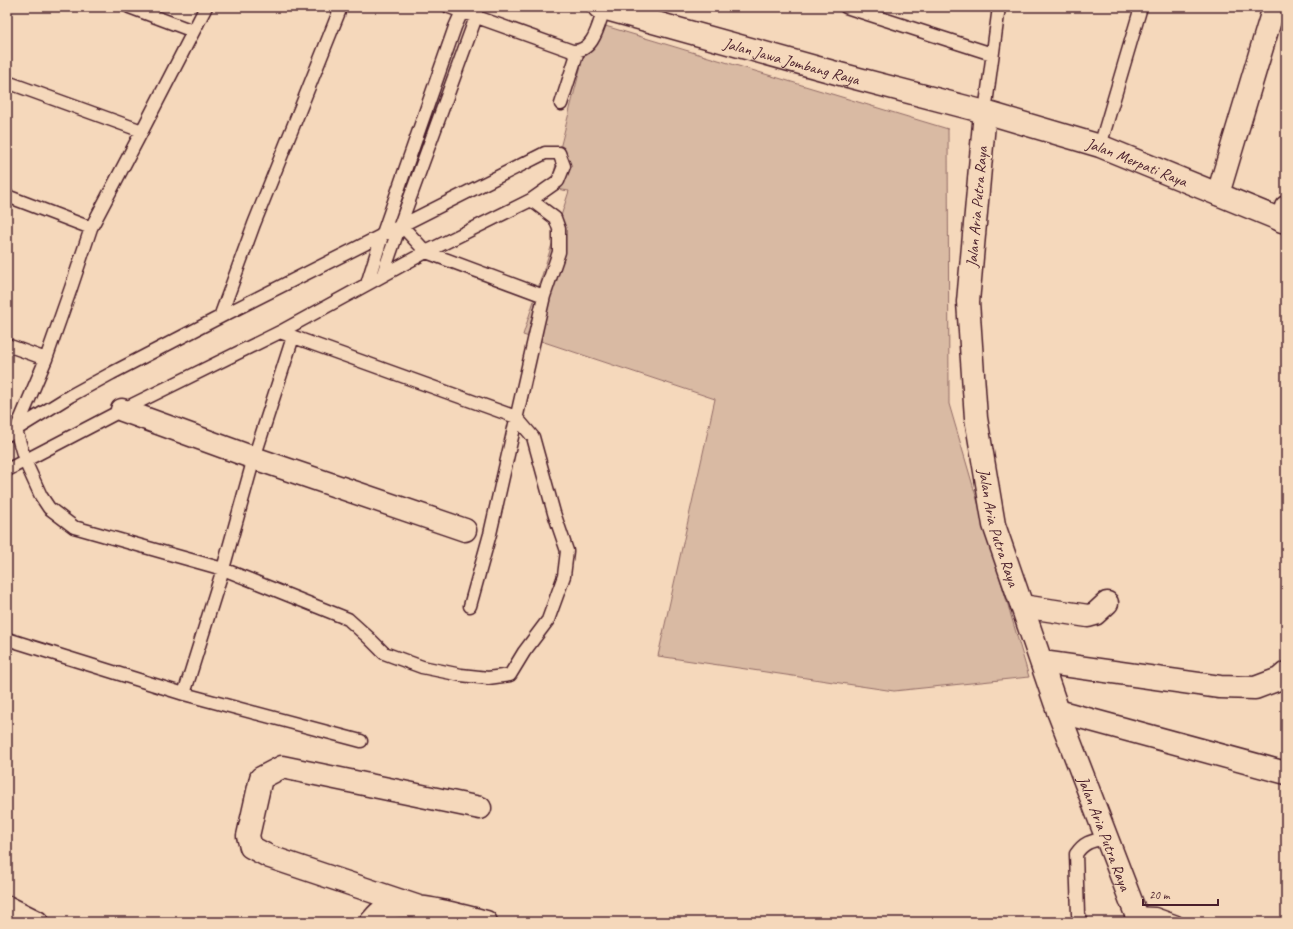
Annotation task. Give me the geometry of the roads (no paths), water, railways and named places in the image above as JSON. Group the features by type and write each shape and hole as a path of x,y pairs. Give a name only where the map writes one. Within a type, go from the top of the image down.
{"street":[{"path":"1218,194 1274,7"},
{"name":"Jalan Jawa Jombang Raya","path":"602,8 847,76 984,112"},
{"name":"Jalan Merpati Raya","path":"984,112 1100,146 1218,194 1285,217"},
{"name":"Jalan Aria Putra Raya","path":"984,112 968,302 976,418 994,525 1058,711 1137,918"},
{"path":"122,410 254,458 465,530"},
{"path":"1022,606 1088,616 1095,614 1107,603"},
{"path":"1042,662 1220,687 1255,688 1279,679 1286,673"},
{"path":"1058,711 1286,774"},
{"path":"480,808 282,767 261,778 248,836 250,847 270,857 419,907 486,922"},
{"path":"371,922 381,911 398,906 419,907"},
{"path":"7,907 37,922"}],"lane":[{"path":"129,7 193,31"},
{"path":"206,7 91,228 46,359 12,432 25,461 41,496 49,508 74,527 223,569 348,619 370,638 384,653 422,666 461,675 488,678 510,675 524,652 548,620 564,576 567,551 554,513 533,437 516,418 280,332"},
{"path":"220,317 254,224 341,7"},
{"path":"449,7 476,12 572,51 583,50 588,46 596,34 602,8"},
{"path":"846,7 992,54"},
{"path":"984,112 999,7"},
{"path":"1100,146 1141,7"},
{"path":"367,284 382,236 463,9"},
{"path":"383,274 476,12"},
{"path":"561,104 578,51"},
{"path":"7,82 142,131"},
{"path":"7,470 122,410 280,332 383,274 531,200 558,181 564,166 559,153 545,153 220,317 70,396 12,432"},
{"path":"7,196 91,228"},
{"path":"470,606 490,534 544,296 559,252 559,229 555,218 531,200"},
{"path":"400,227 426,252 544,296"},
{"path":"184,694 223,569 254,458 293,337"},
{"path":"7,345 46,359"},
{"path":"7,639 184,694 361,741"},
{"path":"1082,922 1078,914 1076,854 1081,846 1088,842 1107,838"},
{"path":"1137,918 1155,914 1177,922"}]}
